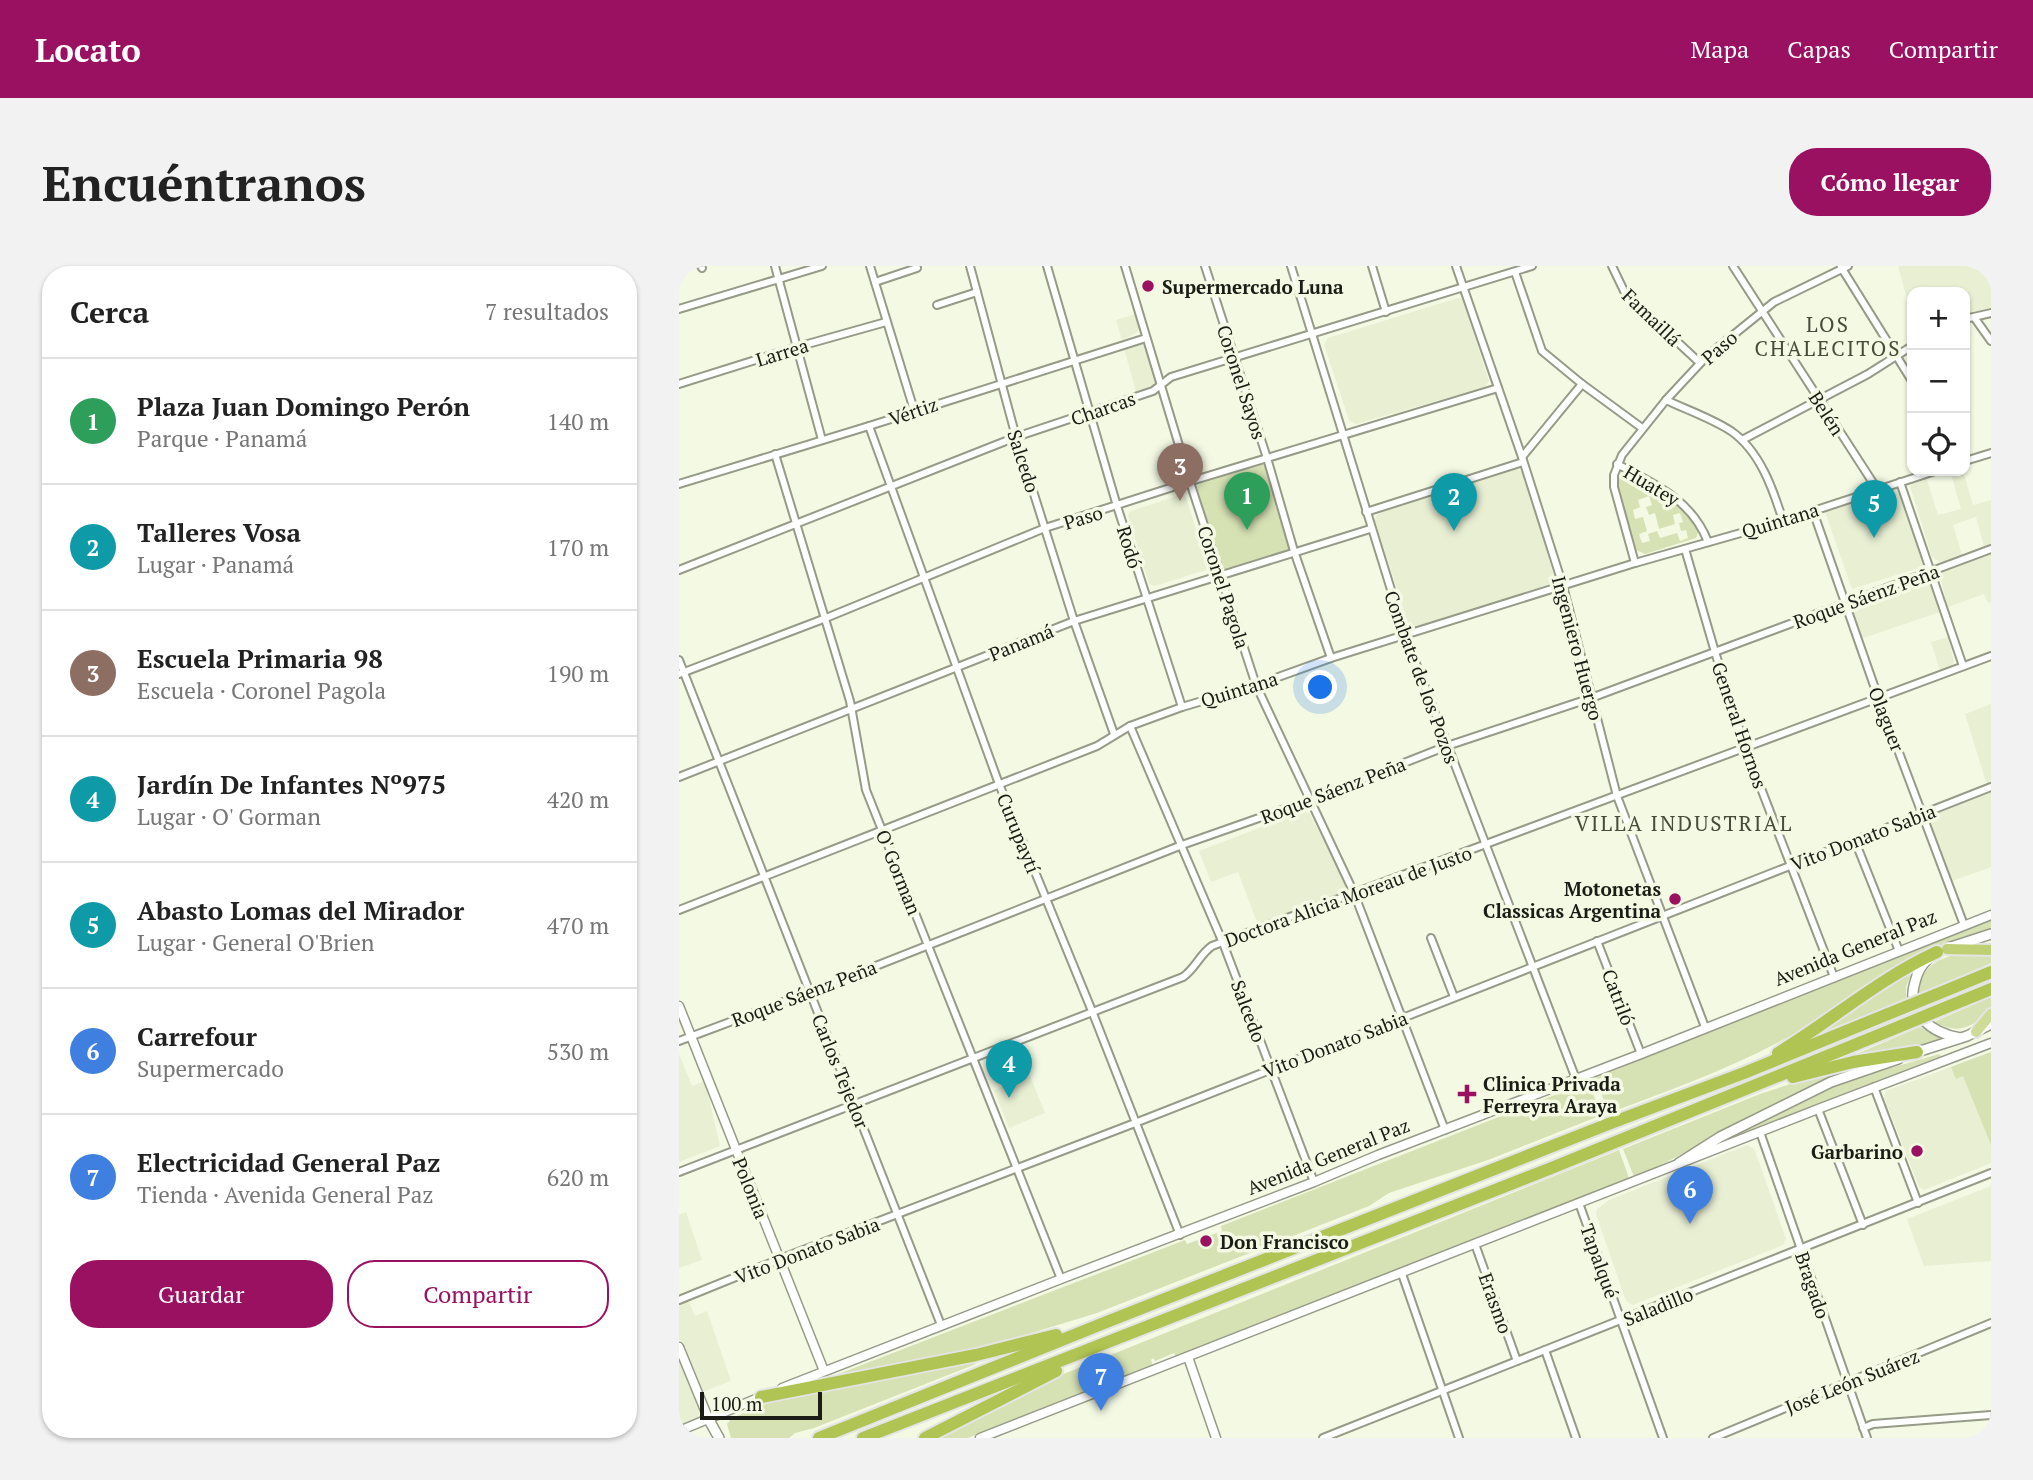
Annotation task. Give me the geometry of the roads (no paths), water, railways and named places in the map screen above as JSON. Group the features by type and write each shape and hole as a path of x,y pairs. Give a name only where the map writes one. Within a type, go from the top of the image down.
{"highway":[{"path":"1744,1073 1817,1028 1899,971 1942,950 1991,950"},
{"path":"819,1438 1599,1127 1744,1073 1991,972"},
{"path":"863,1438 1119,1339 1991,989"},
{"path":"1752,1087 1853,1062 1917,1052"},
{"path":"761,1397 976,1356 1104,1323"},
{"path":"925,1438 1119,1339"}],"main road":[{"path":"1962,1038 1939,1032 1923,1020 1913,1005 1913,985 1925,962 1942,950 1991,934"},
{"path":"1976,1032 1991,1014"},
{"path":"1679,1163 1720,1137 1831,1082 1962,1038 1991,1024"},
{"path":"709,1420 719,1438"}],"street":[{"path":"775,266 822,440"},
{"path":"679,309 822,266"},
{"path":"870,266 913,410"},
{"name":"Salcedo","path":"970,266 1016,437 1074,621 1114,734"},
{"name":"Rodó","path":"1047,266 1117,506 1182,707"},
{"name":"Coronel Pagola","path":"1125,266 1219,575 1256,685 1355,894 1445,1130"},
{"name":"Coronel Sayos","path":"1205,266 1294,551 1331,658"},
{"name":"Combate de los Pozos","path":"1290,266 1405,635 1576,1079"},
{"path":"1372,266 1386,312"},
{"name":"Ingeniero Huergo","path":"1456,266 1563,586 1617,796 1705,1027"},
{"name":"Charcas","path":"679,570 1016,437 1153,391 1171,377 1532,266"},
{"name":"Famaillá","path":"1612,266 1625,293 1700,363"},
{"name":"Belén","path":"1733,266 1877,489"},
{"path":"1843,267 1907,374"},
{"name":"Paso","path":"1642,428 1700,363 1761,310 1843,267"},
{"path":"875,282 917,268"},
{"path":"1515,272 1538,346 1545,355 1642,428 1617,464 1614,475 1614,487 1635,563"},
{"path":"937,305 977,292"},
{"path":"1970,318 1991,313"},
{"path":"1974,317 1991,341"},
{"name":"Larrea","path":"679,384 886,322"},
{"name":"Vértiz","path":"679,484 1146,338"},
{"path":"1742,440 1907,349"},
{"path":"1366,512 1523,460 1582,384"},
{"name":"Paso","path":"681,673 825,618 1045,528 1498,388"},
{"path":"1666,400 1728,429 1742,440 1772,487 1783,521"},
{"name":"Curupaytí","path":"869,426 999,784 1180,1235"},
{"name":"O' Gorman","path":"775,454 852,710 864,783 1061,1279"},
{"path":"1970,460 1989,454 1991,464"},
{"name":"Huatey","path":"1617,464 1659,485 1679,499 1703,527 1708,542"},
{"name":"Quintana","path":"679,911 1097,747 1130,726 1182,707 1635,563 1783,521 1919,476"},
{"path":"1900,482 1963,666"},
{"name":"Olaguer","path":"1812,511 1878,697 1964,925"},
{"name":"Panamá","path":"679,777 1074,621 1370,529"},
{"name":"General Hornos","path":"1685,549 1714,652 1745,747 1834,977"},
{"name":"Roque Sáenz Peña","path":"679,1041 1182,845 1310,800 1447,747 1591,698 1991,549"},
{"name":"Doctora Alicia Moreau de Justo","path":"679,1172 1183,977 1208,949 1223,943 1991,656"},
{"name":"Carlos Tejedor","path":"679,660 681,673 720,761 941,1325"},
{"name":"Salcedo","path":"1130,726 1223,943 1314,1182"},
{"name":"Vito Donato Sabia","path":"679,1300 1016,1167 1135,1124 1991,787"},
{"path":"1855,841 1899,951"},
{"name":"Avenida General Paz","path":"679,1431 824,1371 1180,1235 1991,915"},
{"path":"1431,938 1454,997"},
{"name":"Catriló","path":"1597,941 1641,1054"},
{"name":"Polonia","path":"679,1006 824,1371"},
{"path":"980,1438 1991,1043"},
{"path":"1874,1087 1918,1203"},
{"path":"1818,1109 1863,1225"},
{"name":"Bragado","path":"1760,1132 1867,1438"},
{"name":"Saladillo","path":"1323,1438 1991,1173"},
{"name":"Tapalqué","path":"1579,1203 1663,1438"},
{"name":"Erasmo","path":"1475,1244 1517,1361"},
{"path":"1402,1274 1459,1438"},
{"name":"José León Suárez","path":"1713,1438 1991,1323"},
{"path":"679,1347 709,1420"},
{"path":"1545,1350 1576,1438"},
{"path":"1188,1357 1216,1438"},
{"path":"1863,1428 1873,1424 1991,1415"}],"place":[{"name":"Supermercado Luna","path":"1148,286"},
{"name":"Escuela Primaria 98","path":"1180,501"},
{"name":"Plaza Juan Domingo Perón","path":"1247,530"},
{"name":"Talleres Vosa","path":"1454,531"},
{"name":"Abasto Lomas del Mirador","path":"1874,538"},
{"name":"Motonetas Classicas Argentina","path":"1675,899"},
{"name":"Clinica Privada Ferreyra Araya","path":"1467,1094"},
{"name":"Jardín De Infantes Nº975","path":"1009,1098"},
{"name":"Garbarino","path":"1917,1151"},
{"name":"Carrefour","path":"1690,1224"},
{"name":"Don Francisco","path":"1206,1241"},
{"name":"Electricidad General Paz","path":"1101,1411"}],"district":[{"name":"LOS CHALECITOS","path":"1828,336"},
{"name":"VILLA INDUSTRIAL","path":"1684,823"}]}
